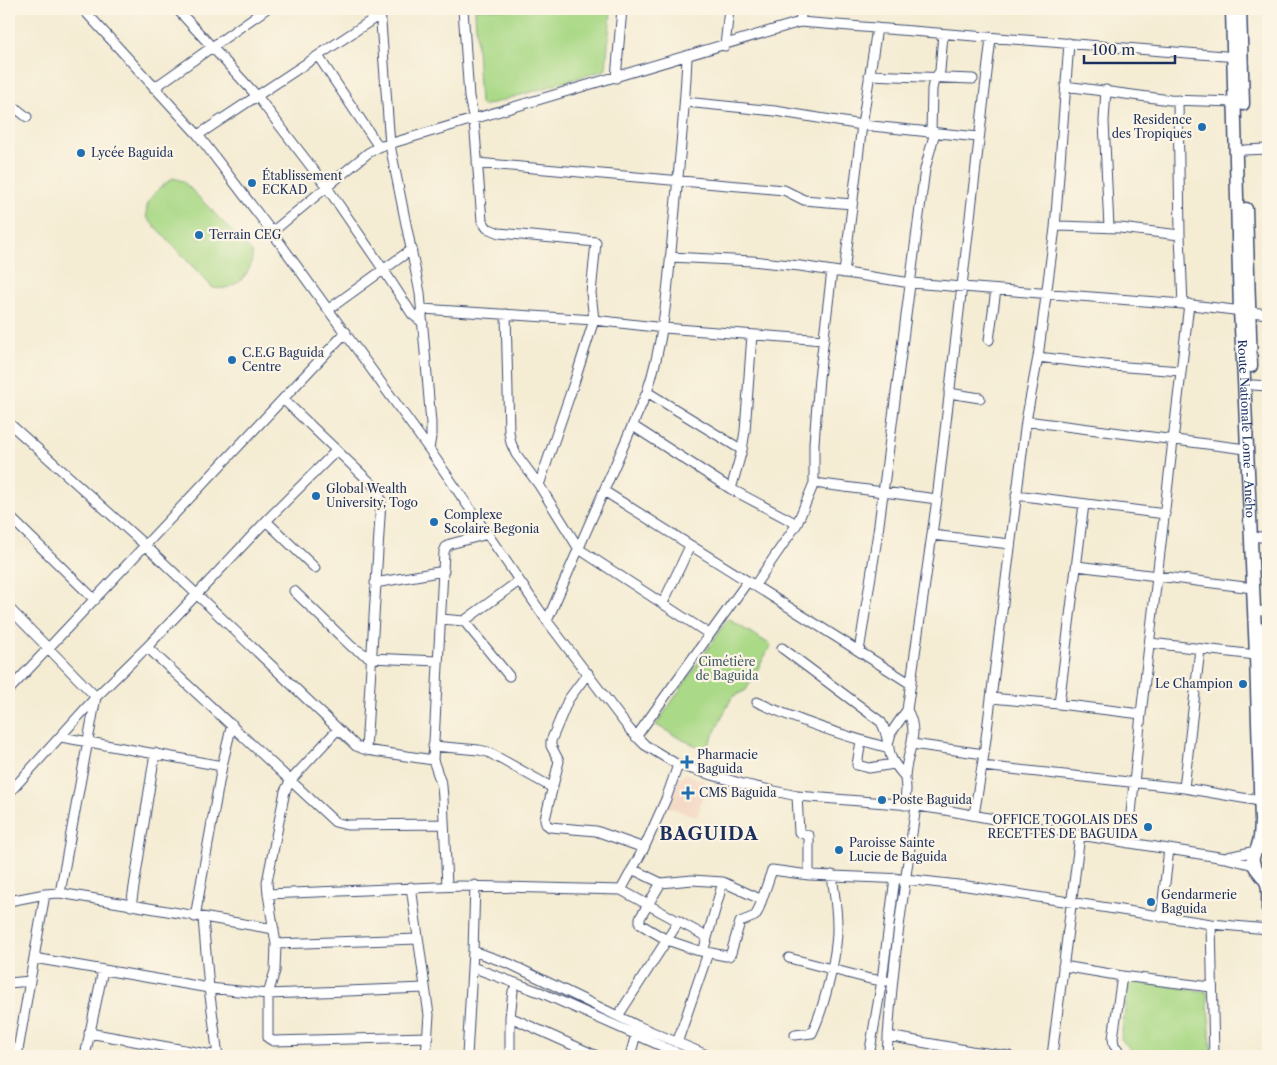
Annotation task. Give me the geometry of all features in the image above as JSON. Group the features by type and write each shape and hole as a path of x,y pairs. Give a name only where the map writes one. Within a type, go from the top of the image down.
{"highway":[{"name":"Route Nationale Lomé - Aného","path":"1232,9 1238,57 1244,150 1246,449 1253,588 1263,655 1268,776"},
{"name":"Route Nationale Lomé - Aného","path":"1240,9 1235,102 1245,311 1253,385 1263,536 1265,611 1260,848 1253,858 1260,871"},
{"path":"1260,871 1267,885 1268,909"}],"street":[{"path":"83,9 198,135 346,332 547,621 636,737 664,758 678,766 743,784 797,796 916,806 974,815 1080,835 1225,858 1260,871"},
{"path":"177,9 257,96 326,186 412,314 423,323"},
{"path":"154,88 266,9"},
{"path":"463,9 469,97 474,120 482,221 487,228 499,233 596,242 591,293 594,320 539,485"},
{"path":"616,78 622,9"},
{"path":"725,46 729,9"},
{"path":"800,22 802,9"},
{"path":"198,135 381,12"},
{"path":"381,12 390,144 412,249 422,309 431,423 429,449"},
{"path":"272,232 326,186 368,153 379,147 725,46 800,22 1238,57"},
{"path":"844,273 862,125 877,28"},
{"path":"859,651 884,492 925,169 933,132 932,89 940,71 943,34"},
{"path":"889,746 891,733 907,710 937,499 991,38"},
{"path":"974,815 984,754 1026,421 1047,293 1055,228 1069,44"},
{"path":"318,56 379,147"},
{"path":"547,621 633,426 656,366 664,328 685,102 687,57"},
{"path":"869,74 973,79"},
{"path":"1065,86 1178,100 1235,102"},
{"path":"1106,90 1104,121 1108,228"},
{"path":"1128,843 1141,714 1174,440 1186,304 1180,235 1178,100"},
{"path":"685,102 775,111 862,125 978,137"},
{"path":"9,103 27,117"},
{"path":"1244,150 1268,149"},
{"path":"477,163 784,190 804,200 852,204"},
{"path":"1055,228 1058,226 1108,228 1180,235"},
{"path":"329,309 412,249"},
{"path":"670,257 752,261 832,271 911,284 1186,304 1268,314"},
{"path":"636,737 710,634 797,524 814,484 814,443 832,271"},
{"path":"989,340 996,290"},
{"path":"422,309 594,320 664,328 824,340"},
{"path":"506,314 511,443 516,454 539,485 579,549 710,634"},
{"path":"9,690 346,332"},
{"path":"731,489 742,450 752,335"},
{"path":"1038,357 1113,366 1181,371"},
{"path":"1253,385 1268,386"},
{"path":"647,392 742,450"},
{"path":"949,393 980,398"},
{"path":"283,399 378,492 381,500 366,750"},
{"path":"1026,421 1246,449"},
{"path":"9,423 146,546 356,746 366,750 433,760"},
{"path":"633,426 731,489 797,524"},
{"path":"9,793 96,697 147,647 337,450"},
{"path":"814,484 937,499"},
{"path":"604,491 910,684"},
{"path":"1016,495 1165,514"},
{"path":"1059,704 1084,504"},
{"path":"9,516 95,600"},
{"path":"266,522 315,568"},
{"path":"447,886 442,786 433,760 437,661 446,547 488,534"},
{"path":"932,535 1010,544"},
{"path":"663,603 690,546"},
{"path":"1077,566 1253,588"},
{"path":"376,583 444,571"},
{"path":"441,619 464,621 519,581"},
{"path":"294,591 352,647 371,658 437,661"},
{"path":"9,608 96,697"},
{"path":"464,621 509,676"},
{"path":"1150,643 1263,655"},
{"path":"147,647 232,724 335,822 347,825 444,824"},
{"path":"782,648 881,722 885,728 894,764 905,777"},
{"path":"1184,788 1200,649"},
{"path":"588,673 568,700 551,741 551,746 559,761 545,819 546,824 550,827 596,831 644,848"},
{"path":"60,893 96,697"},
{"path":"991,698 1141,714"},
{"path":"757,702 790,716 862,741 889,746"},
{"path":"904,805 905,777 914,730 912,719 907,710"},
{"path":"89,1033 218,1056 199,918 222,766 232,724"},
{"path":"338,729 291,780 282,804 269,868 268,894 276,944 275,972 268,994 268,1038 273,1041 428,1037"},
{"path":"61,737 222,766"},
{"path":"862,741 858,765 869,768 894,764"},
{"path":"912,744 984,754"},
{"path":"433,746 488,752 553,788"},
{"path":"131,906 155,753"},
{"path":"621,890 644,848 666,799 678,766"},
{"path":"982,766 1184,788 1260,800"},
{"path":"797,796 799,832 809,836 810,875"},
{"path":"887,1056 893,982 916,806"},
{"path":"1052,1056 1080,835"},
{"path":"1225,858 1260,848"},
{"path":"1161,917 1169,849"},
{"path":"632,869 661,883 692,880 723,882 760,899"},
{"path":"661,883 640,918 640,924 667,940 706,952 729,956 738,925 743,920 755,916 772,870 810,875 895,878 967,886 1161,917 1268,929"},
{"path":"795,1035 812,1033 819,1016 831,968 837,924 832,875"},
{"path":"869,1056 882,980 895,878"},
{"path":"677,1043 706,952 707,937 723,882"},
{"path":"268,894 475,885 621,890 707,937"},
{"path":"466,1056 475,885"},
{"path":"411,887 429,1015 426,1056"},
{"path":"9,901 60,893 199,918 274,929"},
{"path":"14,1055 30,981 45,894"},
{"path":"618,1016 679,921"},
{"path":"1210,924 1214,1056"},
{"path":"276,944 418,939"},
{"path":"472,950 510,964 618,1016 709,1056"},
{"path":"34,958 209,988 268,994 426,988"},
{"path":"789,958 893,982"},
{"path":"1063,966 1122,976 1211,987"},
{"path":"472,967 542,994 684,1056"},
{"path":"85,1056 102,970"},
{"path":"1122,976 1113,1038 1114,1045 1123,1056"},
{"path":"9,983 30,981"},
{"path":"510,1056 510,1017 513,992"},
{"path":"510,1017 598,1056"},
{"path":"888,1036 970,1054 1009,1056"},
{"path":"630,1056 635,1038"}],"shaded area":[{"name":"CMS Baguida","path":"686,774 706,781 698,815 695,816 668,807 679,777"}],"green space":[{"path":"475,9 611,9 606,68 605,70 483,106 480,104"},
{"name":"Terrain CEG","path":"173,178 183,181 252,252 250,267 236,284 229,287 213,288 147,218 147,205 153,195"},
{"name":"Cimétière de Baguida","path":"728,619 771,645 746,690 732,697 706,750 656,725"},
{"path":"1135,981 1207,992 1212,1056 1137,1056 1121,1039 1129,982"}],"place":[{"name":"Residence des Tropiques","path":"1202,127"},
{"name":"Lycée Baguida","path":"81,153"},
{"name":"Établissement ECKAD","path":"252,183"},
{"name":"Terrain CEG","path":"199,235"},
{"name":"C.E.G Baguida Centre","path":"232,360"},
{"name":"Global Wealth University, Togo","path":"316,496"},
{"name":"Complexe Scolaire Begonia","path":"434,522"},
{"name":"Le Champion","path":"1243,684"},
{"name":"Pharmacie Baguida","path":"687,762"},
{"name":"CMS Baguida","path":"688,793"},
{"name":"Poste Baguida","path":"882,800"},
{"name":"OFFICE TOGOLAIS DES RECETTES DE BAGUIDA","path":"1148,827"},
{"name":"Paroisse Sainte Lucie de Baguida","path":"839,850"},
{"name":"Gendarmerie Baguida","path":"1151,902"}],"district":[{"name":"BAGUIDA","path":"709,834"}]}
